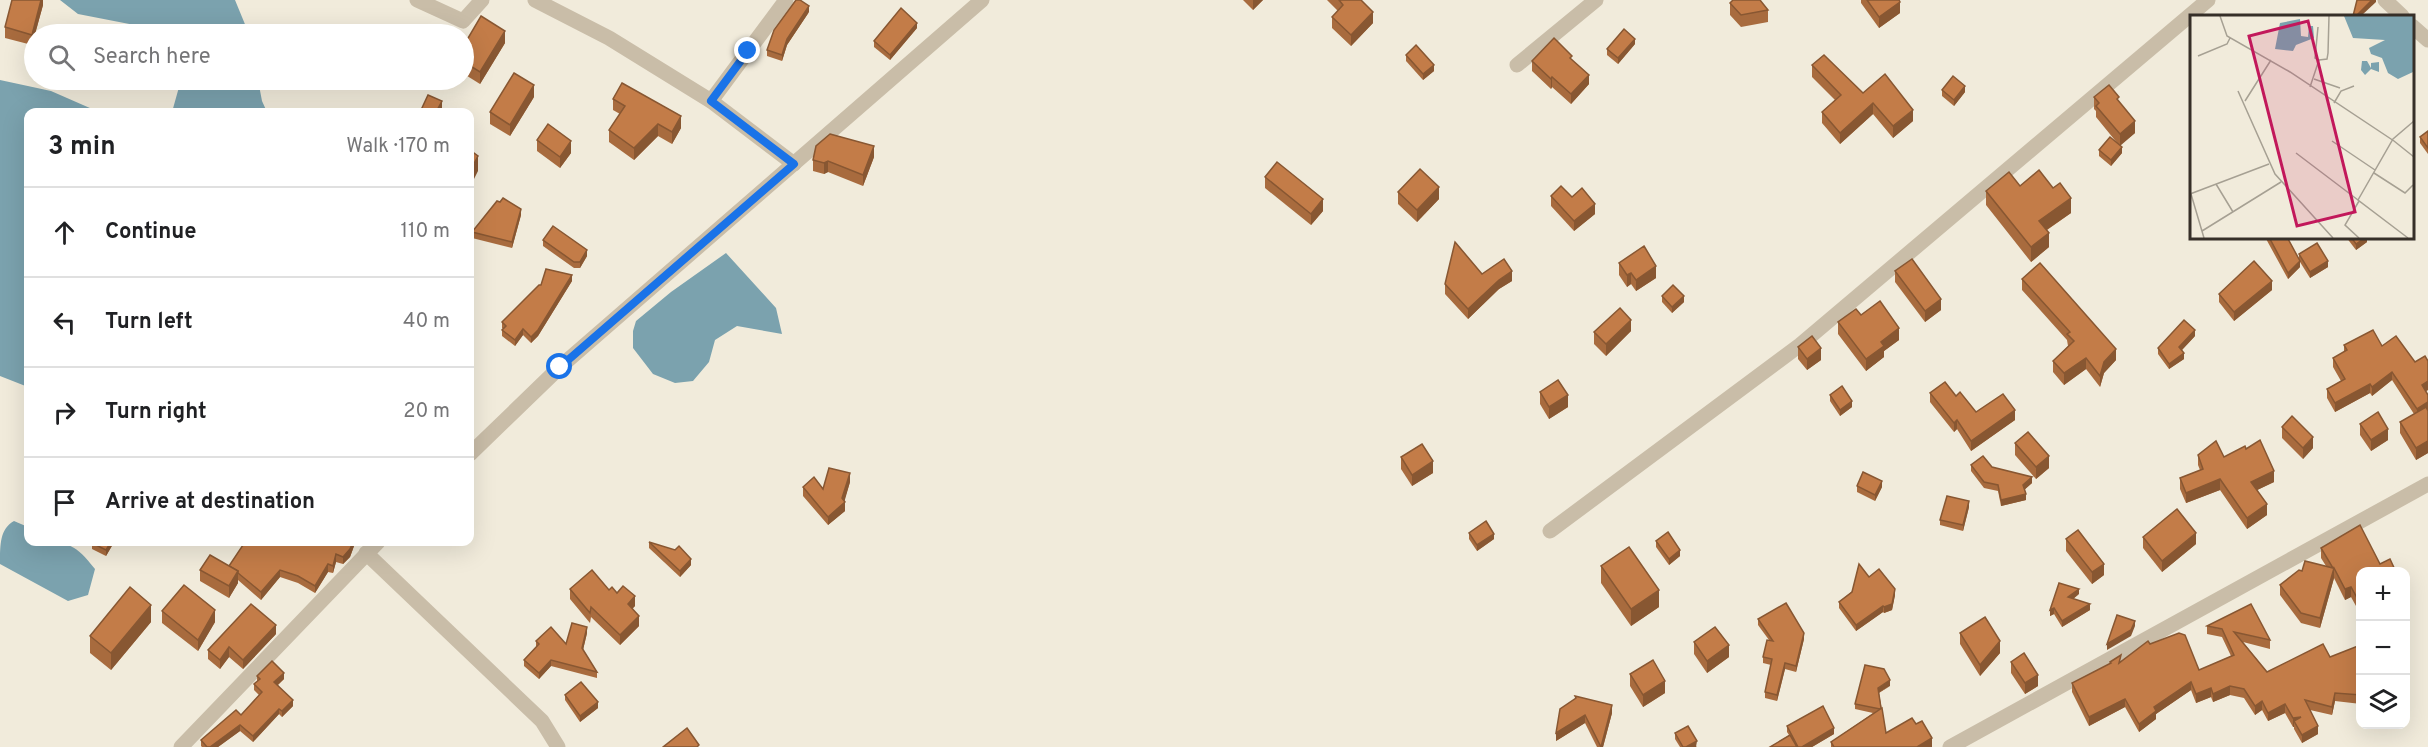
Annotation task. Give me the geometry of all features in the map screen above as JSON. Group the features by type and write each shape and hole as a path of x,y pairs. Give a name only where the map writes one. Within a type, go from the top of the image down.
{"street":[{"path":"417,0 463,21 482,0"},
{"path":"535,0 609,38 711,101 794,164"},
{"path":"711,101 786,0"},
{"path":"474,450 560,367 982,0"},
{"path":"1517,65 1596,0"},
{"path":"2190,15 2208,0"},
{"path":"2385,0 2401,15"},
{"path":"1550,531 1800,345 2190,15"},
{"path":"2413,27 2428,40"},
{"path":"1950,747 2428,484"},
{"path":"181,747 374,546"},
{"path":"366,554 542,722 558,747"}],"water":[{"path":"60,0 235,0 245,24 129,24 78,14"},
{"path":"0,80 24,85 24,90 51,91 90,108 24,108 24,385 0,376"},
{"path":"178,90 260,90 265,108 173,108"},
{"path":"726,253 776,308 782,334 737,326 715,340 709,362 693,381 675,383 653,374 633,348 633,331 636,321 671,292"},
{"path":"14,521 24,525 24,546 71,546 80,552 95,569 88,595 68,601 0,564 3,533"}],"building":[{"path":"12,0 41,0 35,24 24,24 24,33 5,27"},
{"path":"796,0 809,6 787,39 782,55 767,50 774,30"},
{"path":"1339,0 1361,0 1373,12 1351,35 1332,17 1343,5"},
{"path":"1733,0 1760,0 1768,10 1741,15 1730,3"},
{"path":"1867,0 1899,0 1900,2 1879,17"},
{"path":"2357,0 2372,0 2357,15 2353,15"},
{"path":"901,8 917,23 890,55 874,41"},
{"path":"481,16 505,31 480,72 474,68 474,28"},
{"path":"1624,29 1635,39 1618,58 1607,49"},
{"path":"1554,38 1572,56 1570,58 1589,75 1571,94 1532,61"},
{"path":"1416,45 1434,65 1423,74 1406,55"},
{"path":"1824,55 1863,93 1885,74 1913,110 1893,126 1873,103 1840,133 1822,112 1841,95 1812,65"},
{"path":"514,73 534,85 510,125 490,112"},
{"path":"1953,76 1965,86 1954,100 1942,90"},
{"path":"622,83 681,116 672,132 658,124 634,148 609,130 625,106 613,99"},
{"path":"2109,85 2135,121 2120,134 2096,106 2099,103 2094,97"},
{"path":"428,95 442,101 438,108 422,108"},
{"path":"548,124 571,141 560,157 537,140"},
{"path":"2428,131 2428,148 2420,137"},
{"path":"830,134 874,146 863,175 828,161 824,163 813,160 816,146"},
{"path":"2110,137 2122,147 2111,160 2099,150"},
{"path":"1277,162 1323,199 1311,214 1265,177"},
{"path":"1420,169 1439,187 1417,210 1398,192"},
{"path":"2039,170 2053,188 2060,183 2071,198 2039,221 2049,233 2031,247 1986,191 2009,172 2020,186"},
{"path":"1561,186 1572,197 1582,188 1595,204 1574,221 1551,196"},
{"path":"503,198 521,209 512,242 474,232 497,201 500,202"},
{"path":"553,226 587,250 580,262 574,262 543,240"},
{"path":"2270,238 2288,238 2300,261 2288,273"},
{"path":"2352,238 2365,238 2356,244"},
{"path":"1455,242 1482,274 1504,259 1512,271 1468,309 1445,284"},
{"path":"2317,243 2328,261 2310,272 2299,254"},
{"path":"1644,246 1656,266 1636,280 1631,273 1627,275 1619,263"},
{"path":"1912,259 1941,299 1925,311 1895,271"},
{"path":"2254,261 2272,281 2234,312 2219,294"},
{"path":"2040,263 2116,349 2104,362 2100,376 2086,358 2064,373 2053,361 2074,341 2067,334 2070,332 2022,279"},
{"path":"546,269 572,275 538,330 531,337 523,329 515,340 502,330 506,326 502,322 541,285"},
{"path":"1673,285 1684,296 1672,307 1662,296"},
{"path":"1880,301 1899,328 1881,342 1884,346 1866,359 1838,322 1856,309 1861,315"},
{"path":"1620,308 1631,320 1606,344 1594,332"},
{"path":"2184,320 2195,330 2179,347 2184,353 2169,364 2158,348"},
{"path":"2373,330 2382,346 2396,336 2415,362 2425,356 2428,361 2428,381 2422,385 2428,395 2428,402 2417,409 2392,372 2372,387 2370,384 2335,403 2327,389 2345,379 2333,358 2347,350 2344,345"},
{"path":"1812,336 1821,348 1807,359 1798,347"},
{"path":"1558,380 1568,395 1549,407 1540,392"},
{"path":"1945,382 1956,396 1960,392 1976,412 2003,394 2015,410 1971,441 1957,420 1954,423 1930,393"},
{"path":"1842,386 1852,401 1840,410 1830,395"},
{"path":"2426,407 2428,441 2416,448 2400,422"},
{"path":"2378,412 2388,429 2371,440 2360,424"},
{"path":"2292,416 2313,437 2303,448 2282,427"},
{"path":"2028,432 2049,456 2036,467 2015,443"},
{"path":"2260,440 2274,471 2251,482 2267,504 2247,518 2220,479 2186,493 2180,478 2203,469 2198,455 2216,441 2224,457 2245,446 2246,449"},
{"path":"1422,444 1433,461 1412,475 1401,457"},
{"path":"1983,456 1992,467 2032,477 2023,485 2026,494 2001,500 1998,485 1984,482 1971,465"},
{"path":"829,468 850,473 842,498 845,502 828,517 803,487 814,477 823,489"},
{"path":"1863,472 1882,481 1875,495 1857,486"},
{"path":"1947,496 1969,501 1963,525 1940,520"},
{"path":"2177,509 2196,533 2162,561 2143,537"},
{"path":"1486,521 1494,534 1477,545 1469,533"},
{"path":"2360,525 2380,564 2390,559 2394,567 2356,567 2356,596 2351,587 2345,589 2334,568 2320,618 2301,613 2280,585 2299,570 2302,571 2305,561 2333,568 2321,548"},
{"path":"2078,530 2104,564 2092,572 2066,539"},
{"path":"1668,532 1680,550 1669,559 1656,541"},
{"path":"649,542 675,550 679,546 691,559 680,571"},
{"path":"242,546 351,546 343,557 336,554 333,566 328,564 315,586 298,576 280,570 261,592 229,566"},
{"path":"1629,547 1659,590 1631,609 1601,566"},
{"path":"210,555 238,571 229,586 200,570"},
{"path":"1859,564 1869,577 1879,569 1895,589 1892,604 1883,606 1856,625 1839,602 1852,592"},
{"path":"592,570 609,590 612,587 617,593 623,586 635,596 628,604 639,616 620,635 591,607 590,613 570,589"},
{"path":"2059,583 2079,589 2068,597 2090,604 2062,621 2054,608 2050,610"},
{"path":"184,585 215,610 198,640 162,611"},
{"path":"130,587 151,605 111,653 90,636"},
{"path":"1786,603 1804,633 1796,666 1785,663 1777,695 1765,692 1772,659 1763,657 1767,640 1773,641 1758,619"},
{"path":"251,604 276,625 243,660 229,647 220,660 208,650"},
{"path":"2251,604 2270,640 2234,632 2267,672 2323,644 2330,657 2356,647 2356,695 2335,693 2332,707 2305,700 2318,726 2302,735 2294,721 2301,717 2293,718 2285,704 2268,713 2262,701 2255,706 2244,689 2230,686 2213,694 2211,688 2196,694 2191,682 2154,707 2156,711 2139,724 2125,699 2089,717 2072,683 2111,663 2121,655 2119,663 2148,641 2150,644 2179,633 2185,635 2199,670 2234,655 2222,629 2207,626"},
{"path":"2117,615 2135,621 2131,630 2107,644"},
{"path":"1985,617 2000,641 1980,665 1960,633"},
{"path":"572,623 587,627 582,648 597,672 551,660 539,673 524,660 539,644 536,641 551,627 566,644"},
{"path":"1715,627 1729,645 1707,661 1694,642"},
{"path":"2024,653 2038,675 2025,683 2011,662"},
{"path":"1653,660 1665,681 1643,695 1630,674"},
{"path":"272,661 284,673 274,682 293,700 282,711 279,709 253,736 240,725 207,747 201,740 236,710 241,715 262,692 254,684 260,679 257,676"},
{"path":"1865,665 1884,669 1890,680 1878,688 1880,709 1855,704"},
{"path":"581,682 598,702 580,716 565,695"},
{"path":"1575,696 1612,705 1601,747 1585,715 1556,733 1560,709 1576,698"},
{"path":"1823,706 1834,728 1802,747 1798,747 1787,726"},
{"path":"1882,708 1886,733 1912,718 1916,724 1922,721 1932,738 1917,747 1834,747 1831,742"},
{"path":"1688,726 1697,741 1683,747 1675,733"},
{"path":"687,728 699,745 697,747 663,747"},
{"path":"1790,735 1797,747 1770,747"}],"route":[{"path":"560,367 794,164 711,101 748,51"}]}
